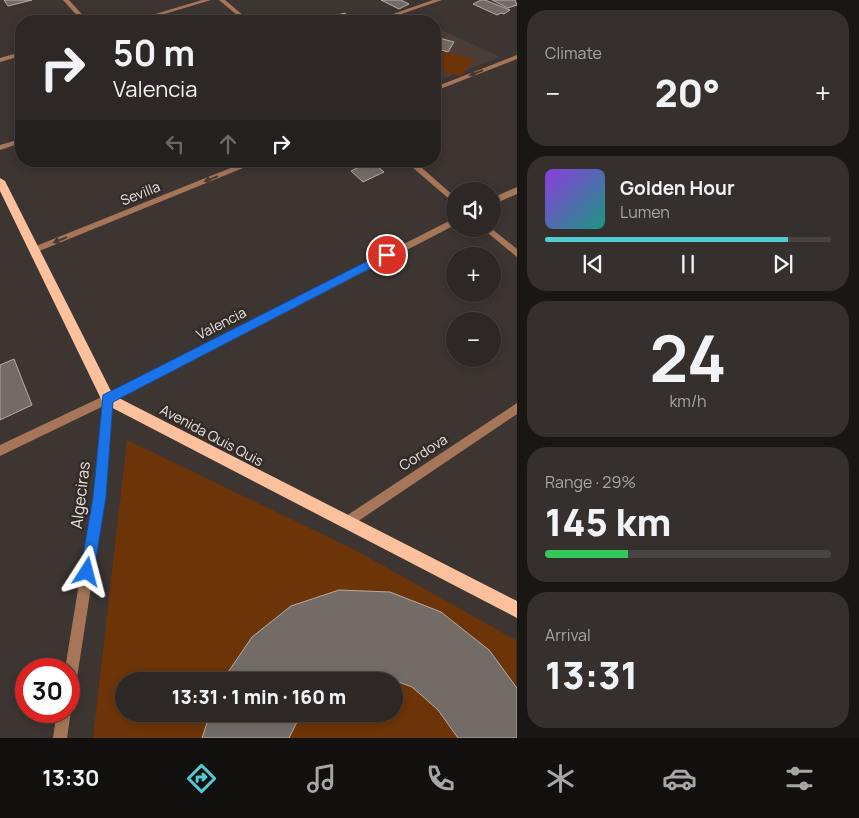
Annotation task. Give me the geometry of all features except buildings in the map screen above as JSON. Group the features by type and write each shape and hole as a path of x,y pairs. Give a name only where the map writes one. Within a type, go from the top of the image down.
{"main road":[{"path":"0,181 108,399"},
{"name":"Avenida Quis Quis","path":"108,399 516,610"}],"street":[{"path":"66,0 80,15"},
{"path":"156,15 208,0"},
{"path":"222,0 240,15"},
{"path":"394,15 439,0"},
{"path":"0,60 15,56"},
{"path":"441,88 516,57"},
{"path":"0,148 15,143"},
{"name":"Sevilla","path":"34,250 241,167"},
{"path":"416,167 446,193"},
{"path":"501,198 516,190"},
{"name":"Valencia","path":"0,451 108,399 446,226"},
{"path":"496,237 516,254"},
{"name":"Algeciras","path":"73,658 99,497 108,399"},
{"name":"Cordova","path":"347,522 516,408"},
{"path":"60,738 62,723"}],"shaded area":[{"path":"441,30 500,57 441,80"},
{"path":"441,51 474,59 461,76 441,71"},
{"path":"127,440 355,550 516,640 516,738 93,738"}],"route":[{"path":"87,572 99,497 108,399 387,255"}]}
